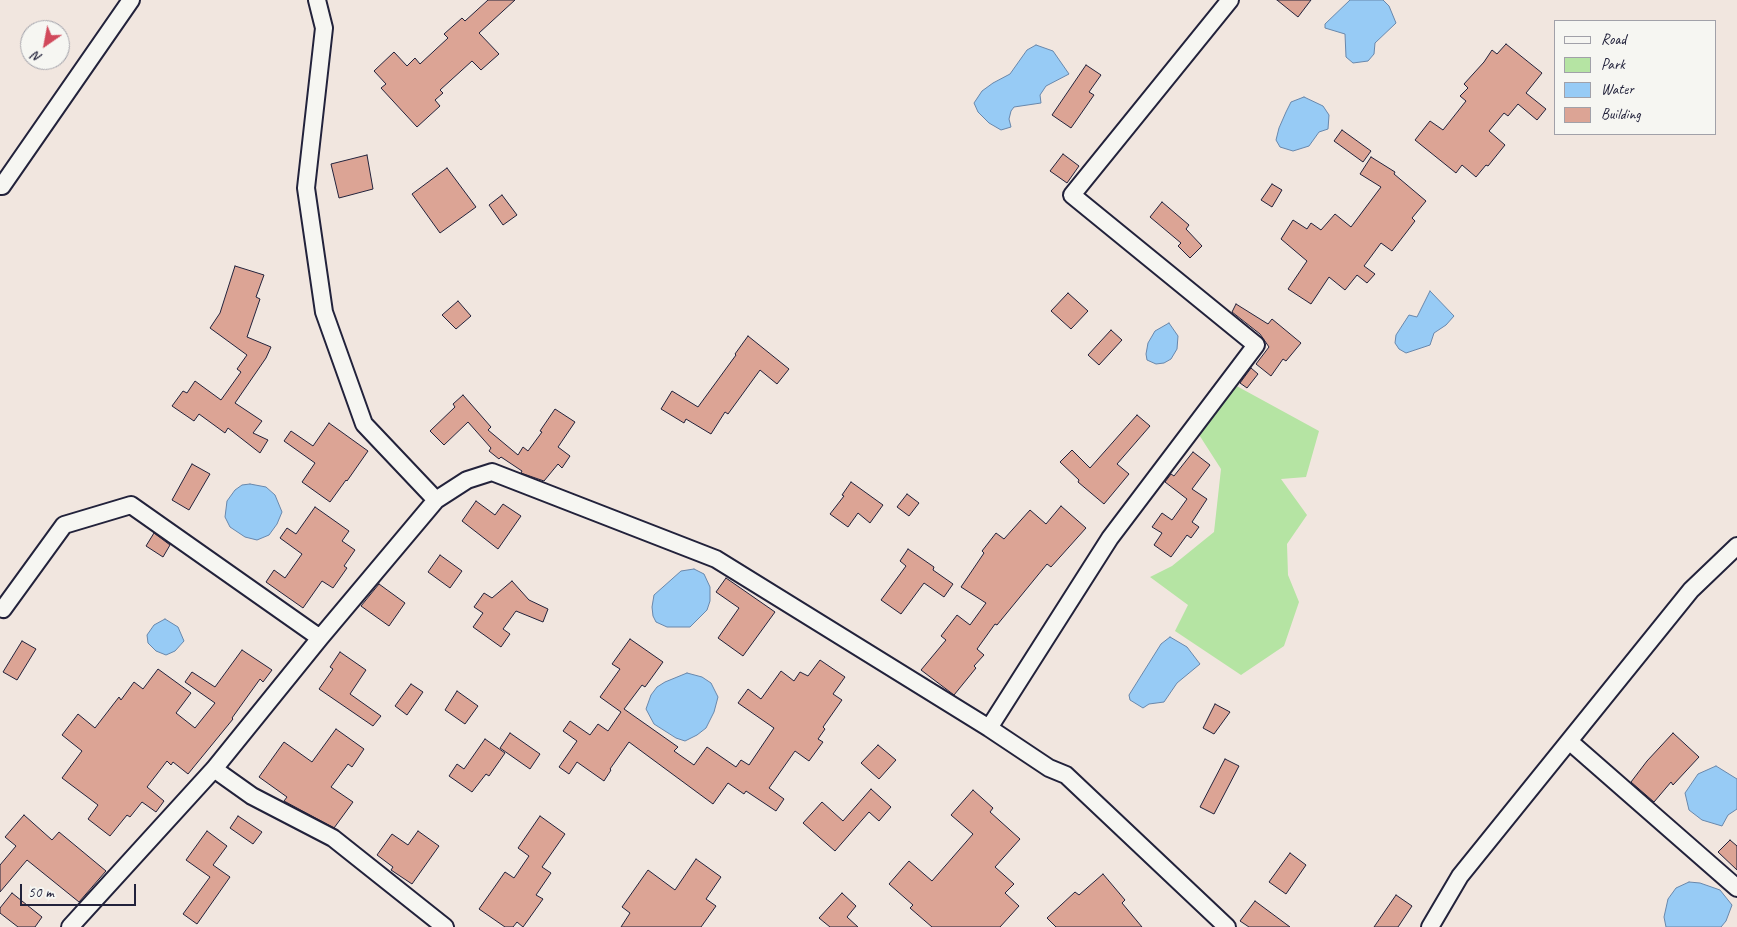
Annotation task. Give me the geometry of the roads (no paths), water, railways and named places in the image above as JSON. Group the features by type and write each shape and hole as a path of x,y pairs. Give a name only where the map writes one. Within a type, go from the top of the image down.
{"street":[{"path":"0,186 2,186 131,0"},
{"path":"317,0 324,28 306,188 324,312 364,424 436,500"},
{"path":"989,728 1110,538 1256,345 1072,195 1230,0"},
{"path":"70,927 214,769 320,638 436,500 467,480 492,472 716,559 989,728 1049,768 1066,775 1227,927"},
{"path":"0,608 3,609 64,525 131,505 320,638"},
{"path":"1430,927 1460,876 1691,590 1737,546"},
{"path":"1569,741 1737,888"},
{"path":"214,769 252,796 333,838 445,927"}],"water":[{"path":"1350,0 1383,0 1389,6 1396,23 1375,43 1374,54 1368,61 1353,63 1346,57 1345,34 1325,28 1325,24"},
{"path":"1036,45 1053,51 1069,74 1046,86 1040,95 1041,103 1014,107 1009,119 1011,127 1001,130 989,123 978,112 974,103 982,91 1010,74 1027,50"},
{"path":"1304,97 1323,106 1329,115 1328,129 1319,132 1309,146 1293,151 1280,147 1276,140 1286,112 1291,102"},
{"path":"1430,291 1454,316 1446,325 1434,333 1430,345 1406,353 1399,349 1395,343 1396,335 1409,315 1417,317"},
{"path":"1169,323 1178,336 1177,349 1171,359 1164,363 1156,364 1147,360 1148,343 1155,331"},
{"path":"250,484 266,487 275,495 282,512 277,524 269,535 257,540 245,537 230,527 225,517 227,501 235,490 242,485"},
{"path":"694,569 704,574 710,587 710,601 707,610 690,627 667,627 656,622 652,607 654,595 681,571"},
{"path":"165,619 178,627 184,641 175,651 166,655 156,651 148,643 147,635 154,625"},
{"path":"1170,637 1187,647 1200,664 1177,683 1164,702 1149,704 1143,708 1130,700 1129,695 1161,644"},
{"path":"687,673 702,677 711,683 718,697 714,712 706,728 685,741 676,738 654,724 646,709 651,695 657,687"},
{"path":"1716,766 1737,779 1737,809 1728,815 1722,826 1702,820 1689,810 1685,793 1698,774"},
{"path":"1689,882 1700,883 1720,890 1732,905 1726,921 1721,927 1666,927 1664,917 1668,899 1676,888"}]}
